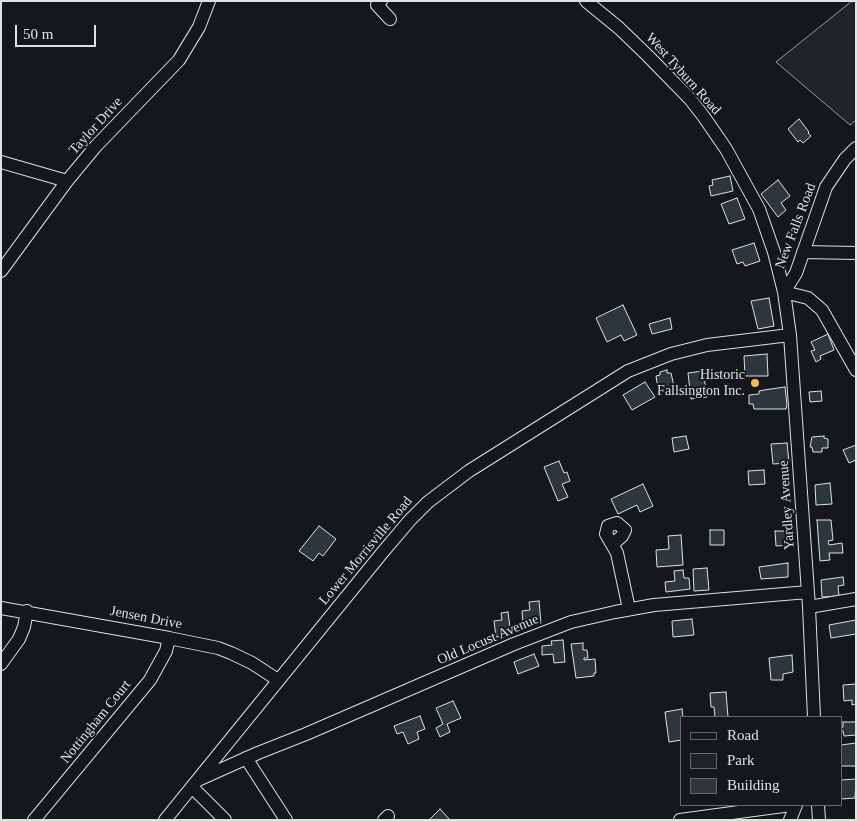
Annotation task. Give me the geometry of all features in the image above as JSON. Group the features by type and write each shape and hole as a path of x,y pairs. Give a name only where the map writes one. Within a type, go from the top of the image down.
{"street":[{"name":"Taylor Drive","path":"1,271 67,181 114,126 179,60 199,27 209,1"},
{"path":"380,1 377,5 390,19"},
{"name":"West Tyburn Road","path":"586,1 619,28 683,92 704,117 726,149 758,209 774,252 784,292"},
{"name":"New Falls Road","path":"784,292 796,273 826,188 845,159 856,148"},
{"path":"1,162 67,181"},
{"path":"803,252 856,253"},
{"path":"784,292 808,298 822,310 856,370"},
{"name":"Yardley Avenue","path":"784,292 790,335 808,592 814,716"},
{"name":"Lower Morrisville Road","path":"165,820 410,520 428,502 469,472 628,371 653,360 707,345 790,335"},
{"path":"613,544 617,554 629,610"},
{"name":"Old Locust Avenue","path":"195,784 246,758 514,644 571,622 654,605 808,592"},
{"path":"809,608 856,599"},
{"name":"Jensen Drive","path":"1,608 27,611 169,638 231,652 278,680"},
{"path":"1,664 19,638 24,627 27,611"},
{"name":"Nottingham Court","path":"34,820 150,680 166,651 169,638"},
{"path":"246,758 286,820"},
{"path":"195,784 225,820"},
{"path":"680,820 784,806"},
{"path":"790,820 796,806"},
{"path":"818,806 819,820"}],"green space":[{"path":"852,1 856,1 856,120 850,125 776,62"}],"building":[{"path":"799,119 811,136 803,143 800,140 798,142 788,129"},
{"path":"730,176 733,191 711,196 709,186 713,185 712,180"},
{"path":"778,180 790,196 781,203 786,210 778,217 761,194"},
{"path":"737,198 745,219 729,224 721,204"},
{"path":"754,243 760,261 745,266 743,262 737,264 732,250"},
{"path":"769,298 774,326 758,329 751,301"},
{"path":"623,305 637,335 624,341 621,335 607,342 596,318"},
{"path":"670,318 672,329 652,334 649,324"},
{"path":"828,334 834,350 820,356 821,359 816,362 811,351 815,350 811,342"},
{"path":"767,354 768,376 745,376 744,356"},
{"path":"667,370 667,373 671,373 674,386 658,389 656,376 660,375 660,372"},
{"path":"703,371 707,397 691,399 688,373"},
{"path":"645,382 655,397 632,410 623,395"},
{"path":"785,387 786,409 754,409 753,404 749,404 749,395 759,394 759,391"},
{"path":"821,391 822,401 810,402 809,392"},
{"path":"686,436 689,449 674,452 672,438"},
{"path":"824,436 824,438 828,439 828,448 822,448 822,452 813,452 812,447 810,447 812,437"},
{"path":"787,443 789,463 773,464 771,444"},
{"path":"856,445 856,460 849,463 843,450"},
{"path":"559,461 564,473 567,472 570,481 562,484 568,497 558,501 544,467"},
{"path":"764,470 765,484 749,485 748,471"},
{"path":"830,483 832,504 816,505 815,485"},
{"path":"643,484 653,506 640,512 637,505 618,514 611,499"},
{"path":"817,520 831,520 833,540 828,541 829,545 842,543 843,553 829,553 830,560 820,561"},
{"path":"319,526 336,539 323,556 319,553 313,561 299,551"},
{"path":"710,530 724,530 724,545 710,545"},
{"path":"775,531 792,531 793,545 776,546"},
{"path":"681,535 683,565 657,567 656,550 669,549 668,536"},
{"path":"788,563 788,577 761,579 759,567"},
{"path":"707,568 709,590 694,591 693,569"},
{"path":"683,570 684,578 689,578 690,589 666,592 665,582 675,581 674,571"},
{"path":"843,577 844,585 838,586 839,596 822,597 821,580"},
{"path":"539,601 541,623 523,625 522,611 530,610 529,602"},
{"path":"508,612 511,635 496,637 494,621 502,620 501,613"},
{"path":"692,619 694,635 673,637 672,621"},
{"path":"856,620 856,634 831,638 829,625"},
{"path":"563,640 565,662 554,663 553,654 542,655 542,646 552,645 551,641"},
{"path":"583,643 583,650 587,650 588,658 584,658 584,660 595,659 596,673 594,673 594,676 576,678 571,644"},
{"path":"534,654 539,666 518,674 514,662"},
{"path":"792,655 793,672 783,674 783,680 771,680 769,658"},
{"path":"856,684 856,704 852,705 852,700 844,701 843,685"},
{"path":"726,692 728,716 715,716 714,707 711,707 710,693"},
{"path":"453,701 461,718 447,724 450,732 440,737 436,728 443,724 436,708"},
{"path":"682,709 683,716 680,716 680,740 669,742 665,712"},
{"path":"420,716 425,729 417,732 419,739 408,744 403,732 397,734 394,726"},
{"path":"843,722 856,722 856,735 844,736"},
{"path":"856,743 856,766 842,766 842,745"},
{"path":"856,779 855,798 842,799 842,780"},
{"path":"440,809 450,820 429,820"}],"place":[{"name":"Historic Fallsington Inc.","path":"755,383"}]}
